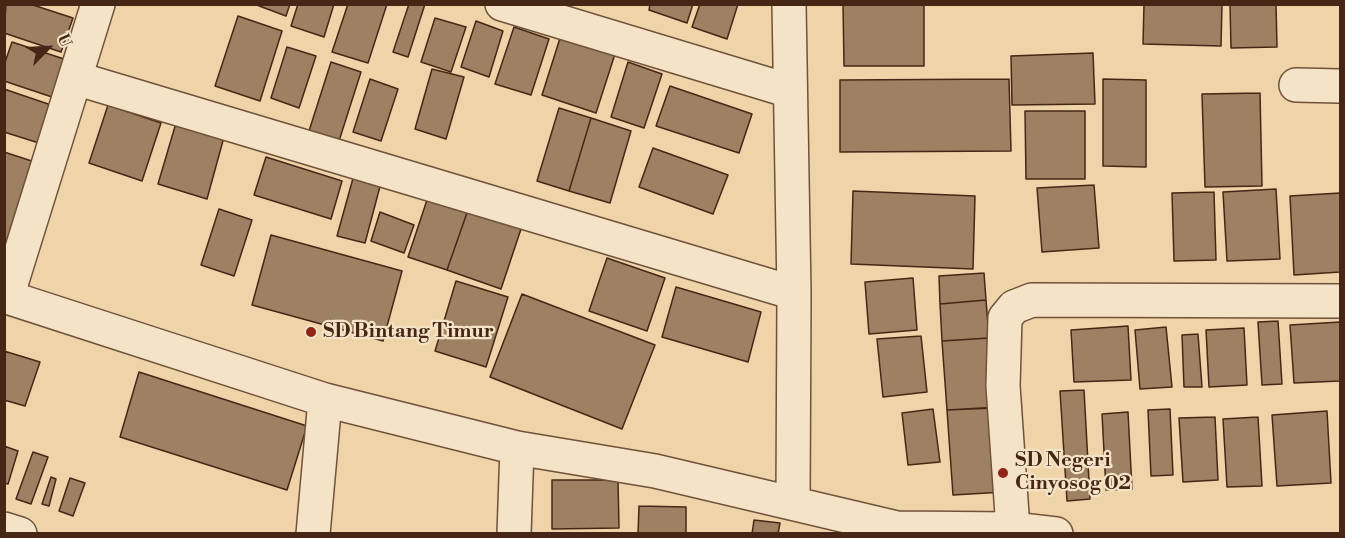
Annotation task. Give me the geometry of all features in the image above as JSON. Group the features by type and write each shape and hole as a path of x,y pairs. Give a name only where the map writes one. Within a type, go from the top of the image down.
{"street":[{"path":"98,4 6,296 325,400 517,448 655,471 897,528 1034,532 1003,386 1005,318 1014,307 1032,300 1341,302"},
{"path":"502,4 790,91"},
{"path":"789,4 794,293 793,502"},
{"path":"75,78 794,293"},
{"path":"1296,85 1341,86"},
{"path":"313,534 325,400"},
{"path":"514,534 517,448"},
{"path":"4,529 20,534"}],"building":[{"path":"6,4 30,4 73,18 61,52 4,33"},
{"path":"254,4 290,4 286,16"},
{"path":"298,4 334,4 324,37 291,26"},
{"path":"348,4 387,4 368,63 332,52"},
{"path":"409,4 425,4 408,57 393,52"},
{"path":"650,4 693,4 687,23 649,10"},
{"path":"700,4 738,4 727,39 692,27"},
{"path":"843,4 924,4 924,66 844,66"},
{"path":"1144,4 1222,4 1221,46 1143,44"},
{"path":"1230,4 1276,4 1277,47 1231,48"},
{"path":"238,16 282,31 260,101 215,86"},
{"path":"435,18 466,27 451,72 421,62"},
{"path":"476,21 503,31 489,77 461,67"},
{"path":"514,27 549,39 531,95 495,84"},
{"path":"561,35 615,54 596,113 542,95"},
{"path":"12,42 64,59 52,97 4,81 4,65"},
{"path":"287,47 316,56 299,108 271,98"},
{"path":"1093,53 1095,104 1012,105 1011,56"},
{"path":"331,62 361,72 339,141 309,131"},
{"path":"628,62 662,74 644,128 611,117"},
{"path":"432,69 464,77 446,139 415,129"},
{"path":"370,79 398,89 381,141 353,132"},
{"path":"1009,79 1011,151 840,152 840,80"},
{"path":"1103,79 1146,80 1146,167 1103,166"},
{"path":"670,86 752,114 739,153 656,126"},
{"path":"4,89 54,106 42,144 4,132"},
{"path":"1260,93 1262,186 1205,187 1202,94"},
{"path":"108,105 161,123 142,181 89,163"},
{"path":"559,108 591,118 569,191 537,181"},
{"path":"1025,111 1085,111 1085,179 1026,179"},
{"path":"591,118 631,131 610,203 569,191"},
{"path":"176,123 224,137 207,199 158,184"},
{"path":"653,148 728,175 713,214 639,187"},
{"path":"4,152 41,164 15,247 4,244"},
{"path":"266,157 342,181 331,219 254,195"},
{"path":"355,171 382,179 365,243 337,236"},
{"path":"1094,185 1099,248 1042,252 1037,188"},
{"path":"1276,189 1280,259 1227,261 1223,192"},
{"path":"853,191 975,196 973,269 851,264"},
{"path":"1214,192 1216,260 1174,261 1172,193"},
{"path":"1340,193 1340,272 1294,275 1290,196"},
{"path":"429,194 469,207 447,270 408,257"},
{"path":"469,207 522,226 501,289 447,270"},
{"path":"219,209 252,220 234,276 201,265"},
{"path":"380,212 414,225 404,253 371,241"},
{"path":"271,235 402,271 383,341 252,305"},
{"path":"607,258 665,278 647,331 589,311"},
{"path":"984,273 986,300 940,304 939,276"},
{"path":"913,278 917,330 869,334 865,282"},
{"path":"456,281 508,297 486,367 435,351"},
{"path":"676,287 761,312 748,362 662,337"},
{"path":"522,294 655,345 622,429 490,377"},
{"path":"986,300 989,338 942,341 940,304"},
{"path":"1278,321 1282,384 1262,385 1258,322"},
{"path":"1340,322 1340,381 1294,383 1290,325"},
{"path":"1128,326 1131,380 1074,382 1071,330"},
{"path":"1166,327 1172,387 1140,389 1135,330"},
{"path":"1244,328 1247,385 1209,387 1206,330"},
{"path":"1198,334 1202,387 1184,387 1182,335"},
{"path":"921,336 927,392 883,397 877,339"},
{"path":"989,338 994,408 947,410 942,341"},
{"path":"4,351 40,362 25,406 4,400"},
{"path":"139,372 307,426 287,490 120,437"},
{"path":"1084,390 1090,499 1067,501 1060,391"},
{"path":"999,407 1004,492 953,495 947,410"},
{"path":"933,409 940,462 908,465 902,413"},
{"path":"1170,409 1173,475 1151,476 1148,410"},
{"path":"1327,411 1331,483 1277,486 1272,415"},
{"path":"1128,412 1132,489 1106,490 1102,414"},
{"path":"1215,417 1218,480 1183,482 1179,418"},
{"path":"1258,417 1262,486 1227,487 1223,419"},
{"path":"4,446 18,451 8,484 4,483"},
{"path":"33,452 48,457 31,504 16,499"},
{"path":"51,477 56,479 49,506 42,504"},
{"path":"70,478 85,483 73,516 59,511"},
{"path":"552,480 618,480 619,528 552,529"},
{"path":"639,506 686,507 686,534 638,534"},
{"path":"754,520 780,523 778,534 752,534"}],"place":[{"name":"SD Bintang Timur","path":"311,332"},
{"name":"SD Negeri Cinyosog 02","path":"1003,473"}]}
